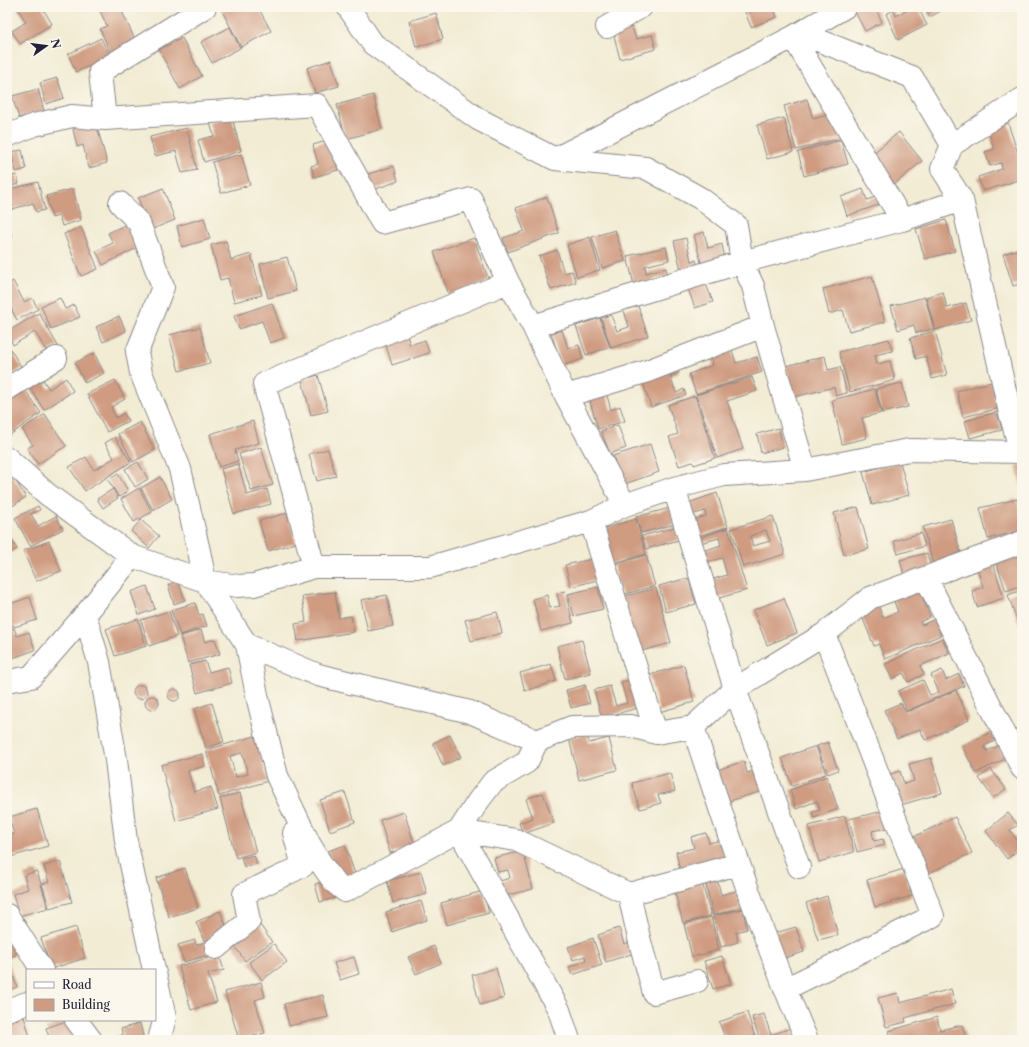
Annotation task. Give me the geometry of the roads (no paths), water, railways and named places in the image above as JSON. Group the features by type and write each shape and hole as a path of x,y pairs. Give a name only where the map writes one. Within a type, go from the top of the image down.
{"street":[{"path":"105,119 100,72 205,7"},
{"path":"348,7 373,44 478,119 556,159 646,168 700,198 736,225 742,262 754,286 763,326 805,470"},
{"path":"607,27 641,7"},
{"path":"556,159 797,35 845,7"},
{"path":"797,35 912,77 952,145"},
{"path":"797,35 902,220"},
{"path":"7,458 47,494 132,556 205,581 238,586 254,585 314,567 430,567 591,521 625,505 674,488 724,475 805,470 909,450 1022,452 1016,412 962,200 942,170 952,145 1022,99"},
{"path":"7,136 34,125 72,116 105,119 317,105 382,223 471,199 508,282 533,326 566,396 625,505"},
{"path":"533,326 742,262 902,220 962,200"},
{"path":"120,203 139,223 163,287 137,352 140,373 180,469 200,551 205,581 246,645 277,776 304,866 244,894 249,921 216,948"},
{"path":"314,567 264,384 508,282"},
{"path":"566,396 644,372 763,326"},
{"path":"7,389 56,358"},
{"path":"674,488 735,689 799,867"},
{"path":"591,521 656,733"},
{"path":"277,776 309,842 322,865 335,883 345,892 459,831 479,800 493,782 527,762 537,741 572,727 631,726 656,733 693,727 735,689 824,634 870,598 1022,542"},
{"path":"7,681 31,677 85,615 132,556"},
{"path":"926,578 1022,768"},
{"path":"85,615 99,662 116,760 126,841 155,969"},
{"path":"785,989 933,916 824,634"},
{"path":"246,645 318,675 470,712 537,741"},
{"path":"693,727 738,864 785,989 807,1040"},
{"path":"459,831 516,840 629,894 738,864"},
{"path":"459,831 559,1010 569,1040"},
{"path":"629,894 654,993 697,981"},
{"path":"7,915 41,969"},
{"path":"156,976 165,1018 159,1040"},
{"path":"7,1010 26,1003"},
{"path":"77,1021 91,1040"}]}
